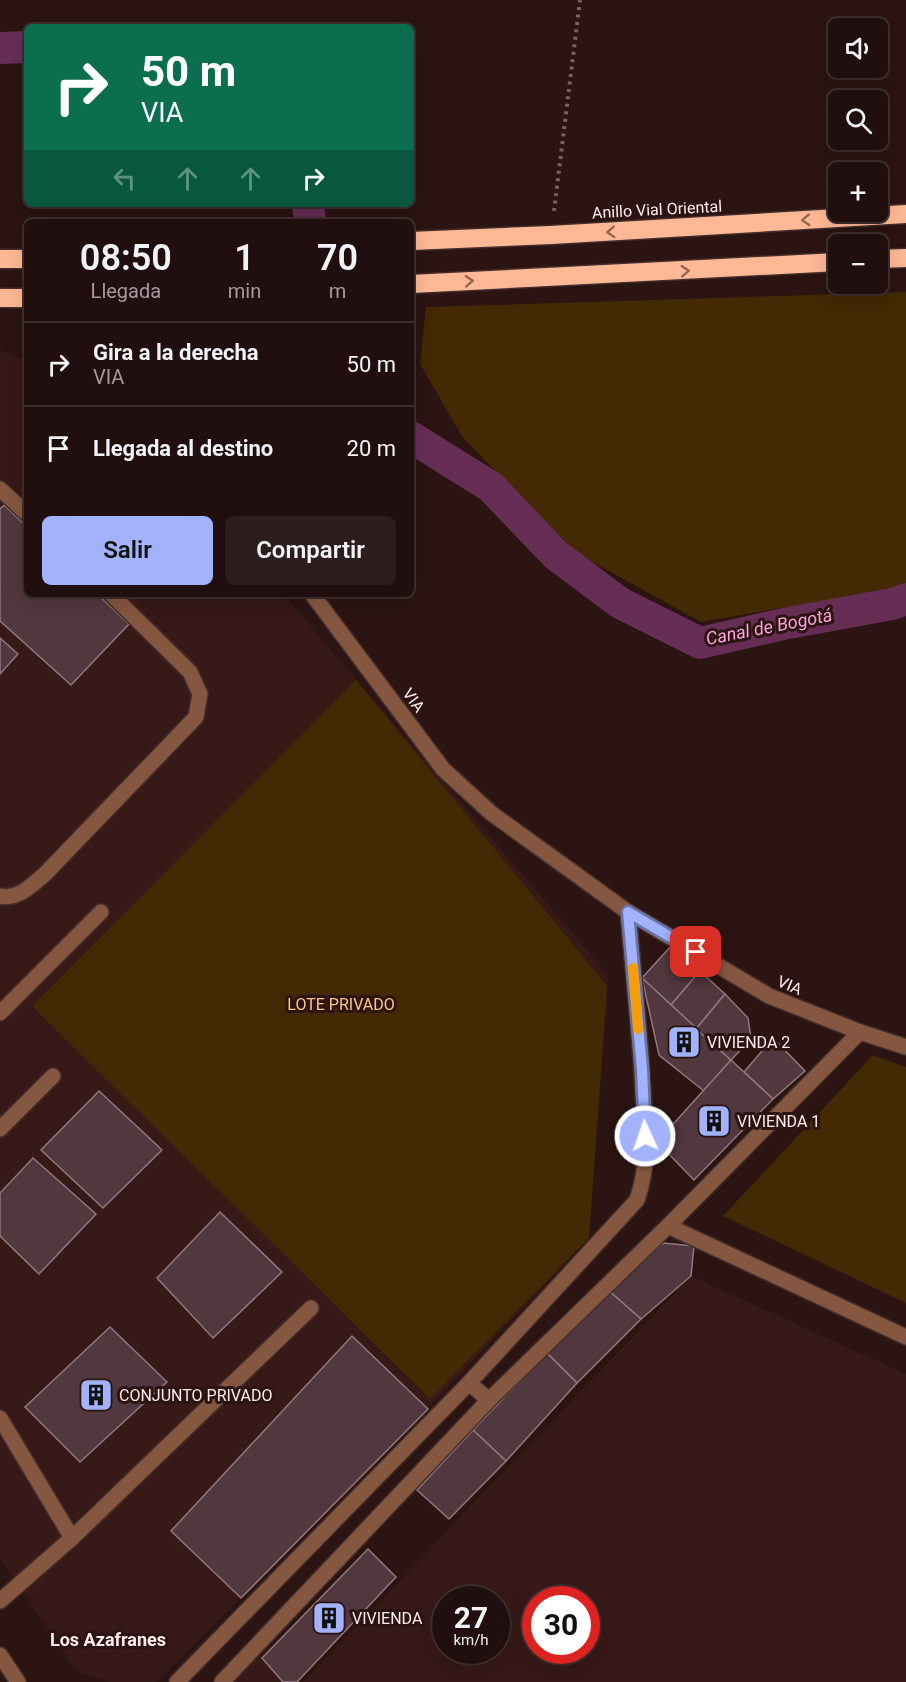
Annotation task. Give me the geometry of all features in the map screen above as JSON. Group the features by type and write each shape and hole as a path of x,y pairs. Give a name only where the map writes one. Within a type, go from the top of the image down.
{"highway":[{"name":"Anillo Vial Oriental","path":"414,241 551,236 906,214"},
{"path":"888,259 906,258"},
{"path":"0,259 24,259"},
{"path":"414,284 828,263"},
{"path":"0,298 24,298"}],"street":[{"path":"0,489 24,511"},
{"path":"0,896 22,893 45,874 196,717 200,694 190,672 114,597"},
{"name":"VIA","path":"314,597 443,769 491,813 628,912 769,996 860,1032 906,1047"},
{"path":"0,1013 101,912"},
{"path":"177,1682 469,1383 637,1200 643,1181 646,1158 642,1069 628,912"},
{"path":"222,1682 489,1400 668,1226 860,1032"},
{"path":"0,1129 53,1076"},
{"path":"668,1226 906,1338"},
{"path":"0,1601 72,1538 311,1308"},
{"path":"469,1383 489,1400"},
{"path":"0,1418 72,1538"},
{"path":"0,1655 18,1682"}],"path":[{"path":"551,236 580,0"}],"shaded area":[{"path":"0,350 24,360 24,597 286,597 609,975 589,1238 365,1475 156,1682 111,1682 77,1672 0,1558"},
{"path":"691,1276 906,1374 906,1682 303,1682"},
{"path":"258,1655 283,1682 233,1682"}],"green space":[{"path":"906,292 906,586 701,622 578,554 463,438 420,364 426,307"},
{"name":"LOTE PRIVADO","path":"356,680 607,986 589,1238 430,1399 32,1006"},
{"path":"873,1055 906,1067 906,1303 723,1216"}],"building":[{"path":"4,505 24,524 24,597 100,597 129,624 71,685 0,621 0,509"},
{"path":"0,638 18,654 0,674"},
{"path":"671,946 700,971 671,1005 642,978"},
{"path":"700,971 725,994 696,1029 671,1005"},
{"name":"VIVIENDA 2","path":"642,978 731,1060 704,1091 659,1055"},
{"path":"725,994 748,1018 751,1039 731,1060 696,1029"},
{"path":"773,1038 805,1071 773,1099 744,1072"},
{"name":"VIVIENDA 1","path":"731,1060 773,1099 694,1180 657,1142"},
{"path":"99,1091 162,1150 103,1208 41,1150"},
{"path":"33,1158 96,1214 39,1274 0,1236 0,1193"},
{"path":"220,1212 282,1272 213,1338 157,1278"},
{"path":"663,1243 694,1246 691,1276 641,1319 608,1290"},
{"path":"608,1290 641,1319 577,1383 547,1353"},
{"name":"CONJUNTO PRIVADO","path":"110,1327 167,1382 80,1462 25,1407"},
{"path":"352,1336 428,1409 241,1598 171,1531"},
{"path":"547,1353 577,1383 506,1461 473,1430"},
{"path":"473,1430 506,1461 449,1519 417,1490"},
{"name":"VIVIENDA","path":"368,1549 396,1577 297,1682 283,1682 262,1658"}],"waterway":[{"name":"Canal de Bogotá","path":"0,48 24,47"},
{"name":"Canal de Bogotá","path":"308,207 310,219"},
{"name":"Canal de Bogotá","path":"414,439 491,487 556,555 620,603 700,643 788,623 892,604 906,599"}],"slow traffic":[{"path":"633,968 638,1029"}],"place":[{"name":"VIVIENDA 2","path":"684,1042"},
{"name":"VIVIENDA 1","path":"714,1121"},
{"name":"CONJUNTO PRIVADO","path":"96,1395"},
{"name":"VIVIENDA","path":"329,1618"}],"district":[{"name":"Los Azafranes","path":"108,1640"}],"route":[{"path":"645,1136 642,1069 628,912 696,952"}]}
